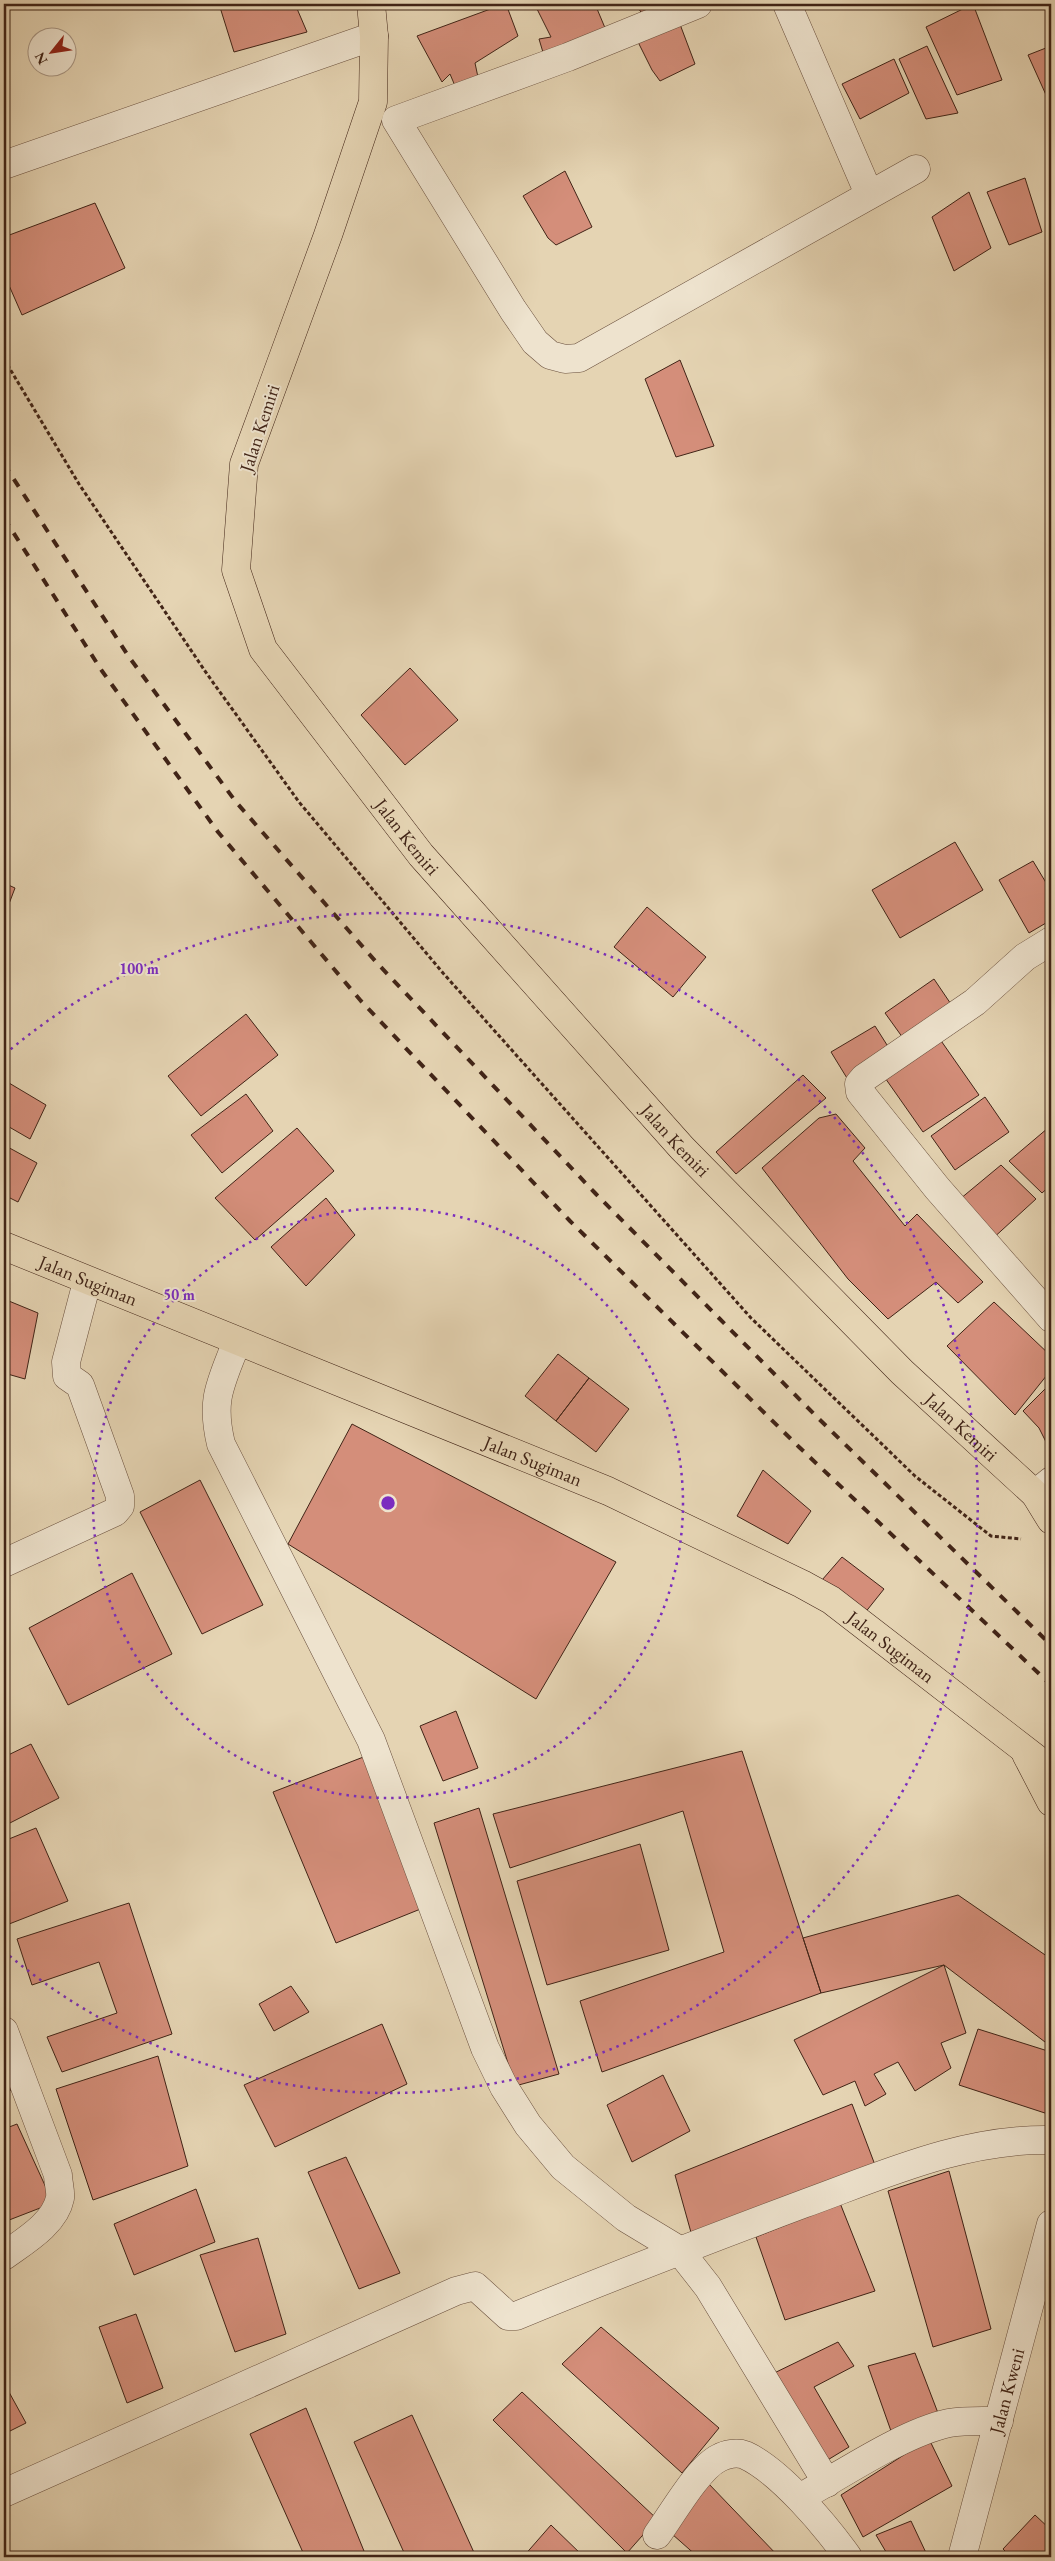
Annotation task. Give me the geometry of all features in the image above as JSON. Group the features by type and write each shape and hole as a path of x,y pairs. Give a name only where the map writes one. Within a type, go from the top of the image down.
{"main road":[{"name":"Jalan Kemiri","path":"371,4 374,36 373,102 328,235 244,464 236,570 263,649 421,855 682,1148 902,1372 1043,1488 1051,1520"},
{"name":"Jalan Sugiman","path":"4,1246 87,1282 608,1491 802,1584 831,1600 1051,1770"},
{"path":"1023,1749 1051,1802"}],"street":[{"path":"698,4 568,57 396,120 513,310 535,342 550,355 565,359 579,358 916,169"},
{"path":"787,4 869,194"},
{"path":"4,165 374,36"},
{"path":"1051,941 1026,958 975,1002 864,1078 859,1084 860,1092 937,1188 1051,1318"},
{"path":"4,1563 115,1512 120,1506 120,1496 80,1385 67,1371 66,1362 87,1282"},
{"path":"237,1341 216,1396 215,1419 221,1444 371,1740 484,2048 504,2087 528,2126 563,2167 626,2218 679,2250 708,2287 827,2483"},
{"path":"4,2031 58,2175 60,2198 51,2216 31,2237 4,2256"},
{"path":"4,2494 456,2291 475,2286 508,2316 516,2316 679,2250 902,2168 978,2146 1026,2139 1051,2140"},
{"name":"Jalan Kweni","path":"962,2557 1051,2224"},
{"path":"798,2499 905,2440 946,2424 964,2420 999,2421"},
{"path":"656,2535 702,2471 718,2458 733,2453 744,2455 784,2484 834,2537 848,2557"}],"path":[{"path":"4,358 79,484 208,674 299,802 443,973 751,1318 915,1476 991,1536 1026,1540"}],"building":[{"path":"219,4 295,4 307,32 234,52"},
{"path":"506,4 518,36 475,63 479,82 458,93 450,74 442,82 417,36"},
{"path":"542,4 595,4 608,35 545,59 539,39 551,37 536,7"},
{"path":"636,4 661,4 642,14"},
{"path":"973,4 1002,80 957,95 926,27"},
{"path":"678,19 695,64 660,81 652,70 637,40"},
{"path":"927,46 958,113 926,119 899,59"},
{"path":"1051,46 1051,106 1028,55"},
{"path":"894,59 909,93 860,119 842,84"},
{"path":"565,171 592,227 556,245 548,238 523,196"},
{"path":"1025,178 1042,232 1009,245 987,192"},
{"path":"969,192 991,248 954,271 932,217"},
{"path":"95,203 125,268 22,315 4,274 4,237"},
{"path":"680,360 714,446 676,457 645,379"},
{"path":"410,668 458,720 405,765 361,715"},
{"path":"955,842 983,890 900,938 872,890"},
{"path":"1033,861 1051,891 1051,920 1029,933 999,880"},
{"path":"4,883 15,888 4,917"},
{"path":"647,907 706,957 673,997 614,947"},
{"path":"934,979 957,1013 908,1045 885,1013"},
{"path":"246,1014 278,1055 201,1116 168,1076"},
{"path":"875,1026 894,1056 850,1083 831,1052"},
{"path":"937,1035 979,1095 923,1132 883,1075"},
{"path":"803,1075 826,1098 736,1174 716,1152"},
{"path":"4,1080 46,1105 30,1139 4,1124"},
{"path":"246,1094 273,1131 222,1173 191,1135"},
{"path":"985,1097 1009,1132 955,1170 931,1136"},
{"path":"836,1114 865,1148 853,1161 905,1226 917,1214 983,1282 958,1303 936,1282 888,1319 848,1279 762,1168 819,1118"},
{"path":"297,1128 334,1171 255,1240 215,1198"},
{"path":"1048,1128 1051,1132 1051,1185 1042,1193 1009,1161"},
{"path":"4,1145 37,1163 18,1202 4,1195"},
{"path":"1001,1165 1036,1199 990,1241 954,1204"},
{"path":"326,1198 355,1235 306,1286 271,1247"},
{"path":"4,1299 38,1313 25,1379 4,1373"},
{"path":"994,1302 1051,1356 1051,1370 1015,1415 947,1346"},
{"path":"558,1354 589,1378 556,1421 525,1396"},
{"path":"589,1378 629,1409 596,1452 556,1421"},
{"path":"1051,1383 1051,1452 1039,1428 1023,1411"},
{"path":"352,1424 616,1562 536,1699 288,1544"},
{"path":"763,1470 811,1511 788,1544 737,1516"},
{"path":"200,1480 263,1605 202,1634 140,1512"},
{"path":"842,1557 884,1589 864,1614 822,1580"},
{"path":"132,1573 172,1654 68,1705 29,1628"},
{"path":"456,1711 478,1768 443,1781 420,1726"},
{"path":"31,1744 59,1798 4,1826 4,1757"},
{"path":"742,1751 821,1993 602,2072 580,2001 724,1952 683,1811 510,1868 493,1814"},
{"path":"366,1756 428,1906 336,1943 273,1792"},
{"path":"479,1808 559,2074 515,2086 434,1823"},
{"path":"36,1828 68,1901 4,1926 4,1841"},
{"path":"640,1844 669,1950 547,1985 517,1881"},
{"path":"958,1895 1051,1959 1051,2030 1045,2042 944,1965 821,1993 803,1938"},
{"path":"129,1903 172,2034 62,2072 47,2037 117,2013 99,1962 32,1985 17,1939"},
{"path":"944,1965 966,2033 941,2043 951,2068 915,2091 898,2062 874,2074 886,2094 865,2106 855,2081 823,2095 794,2040"},
{"path":"291,1986 309,2012 274,2031 259,2004"},
{"path":"382,2024 407,2084 275,2147 244,2085"},
{"path":"978,2029 1051,2052 1051,2115 959,2085"},
{"path":"158,2056 188,2166 93,2200 56,2089"},
{"path":"4,2074 11,2090 4,2093"},
{"path":"663,2075 690,2131 632,2162 607,2105"},
{"path":"852,2104 875,2165 692,2236 675,2175"},
{"path":"17,2124 53,2203 4,2222 4,2129"},
{"path":"346,2157 400,2273 359,2289 308,2172"},
{"path":"949,2171 991,2329 933,2347 888,2191"},
{"path":"196,2189 215,2242 134,2275 114,2224"},
{"path":"840,2203 875,2291 785,2320 756,2237"},
{"path":"258,2238 286,2334 235,2352 200,2255"},
{"path":"136,2314 163,2388 127,2403 99,2327"},
{"path":"601,2327 719,2428 682,2473 562,2364"},
{"path":"838,2342 854,2366 814,2387 849,2447 821,2464 766,2377"},
{"path":"915,2353 938,2413 891,2431 868,2366"},
{"path":"4,2383 26,2423 4,2434"},
{"path":"522,2392 657,2519 627,2553 493,2420"},
{"path":"306,2408 366,2556 305,2557 250,2434"},
{"path":"412,2415 476,2557 406,2557 354,2442"},
{"path":"929,2439 952,2486 863,2537 841,2495"},
{"path":"707,2482 779,2557 698,2557 672,2534"},
{"path":"1035,2515 1051,2530 1051,2557 1011,2557 1003,2549"},
{"path":"911,2521 928,2557 889,2557 876,2535"},
{"path":"551,2525 583,2556 582,2557 523,2557"}],"railway":[{"path":"4,464 129,657 236,802 377,963 596,1194 818,1418 1051,1645"},
{"path":"4,518 102,671 218,832 361,1001 570,1221 799,1447 1051,1685"}]}
